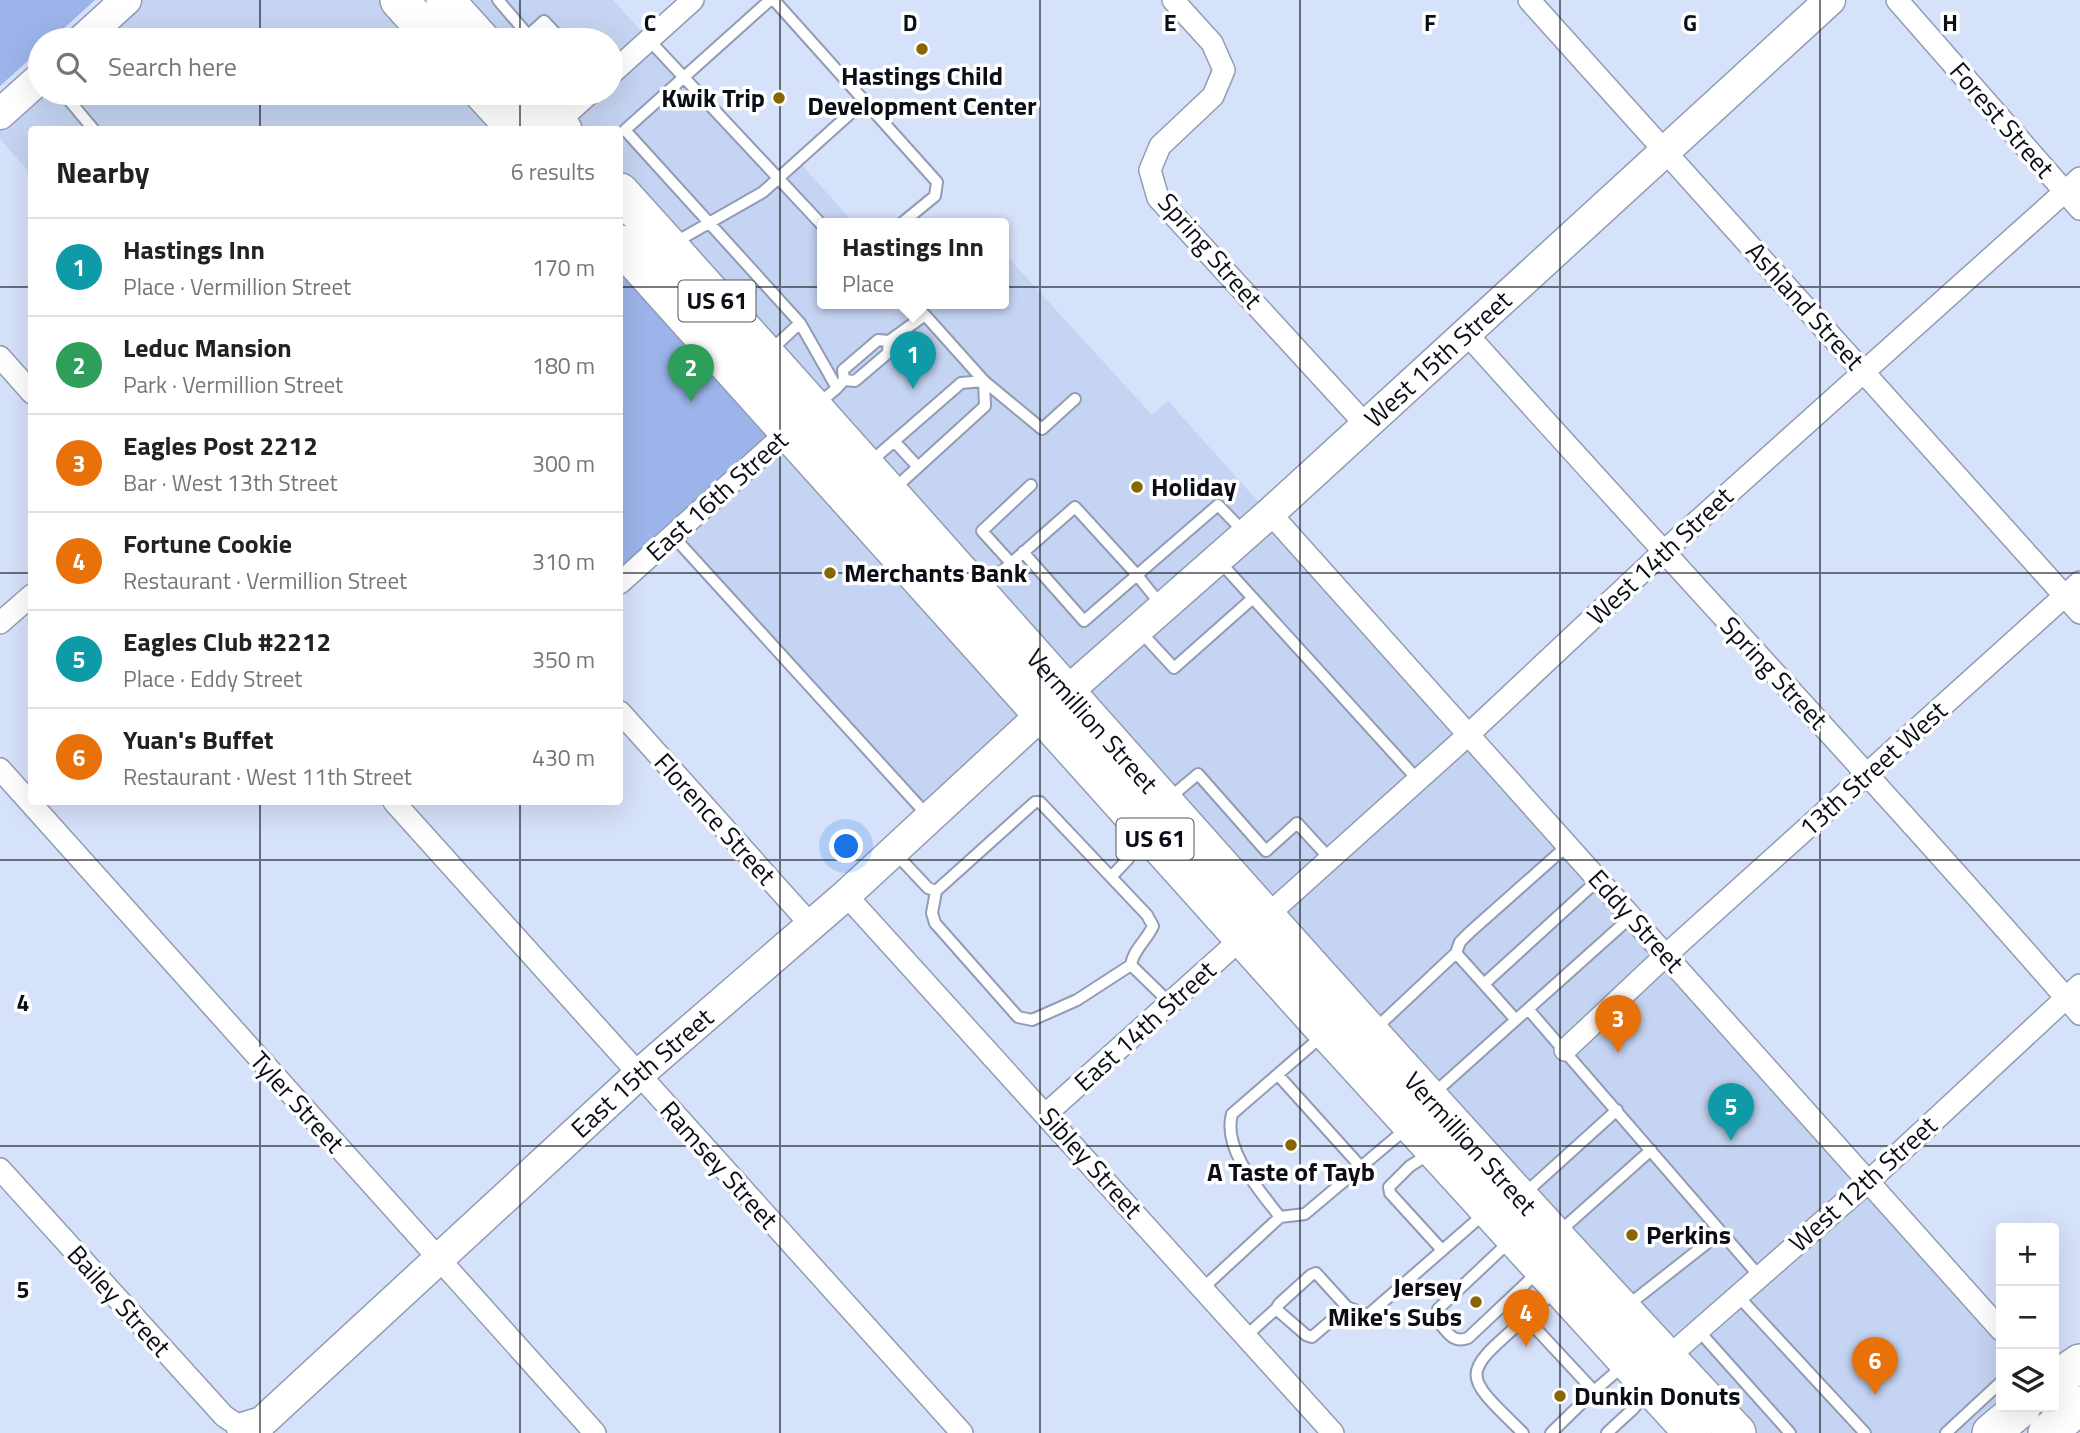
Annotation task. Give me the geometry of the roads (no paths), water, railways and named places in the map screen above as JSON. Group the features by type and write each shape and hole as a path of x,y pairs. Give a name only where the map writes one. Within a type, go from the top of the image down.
{"highway":[{"path":"399,0 424,28"},
{"path":"445,0 470,28"},
{"path":"494,105 513,126"},
{"path":"539,105 555,126"},
{"name":"Vermillion Street","path":"623,195 766,355 820,402 1055,703 1255,928 1371,1032 1420,1117 1505,1203 1515,1236 1623,1310 1649,1369 1737,1433"},
{"name":"Vermillion Street","path":"623,246 820,402 866,466 978,592 1055,703"},
{"name":"Vermillion Street","path":"1255,928 1327,1032 1420,1117 1505,1203 1553,1263 1649,1369 1692,1433"},
{"path":"2059,1378 2080,1363"},
{"path":"2048,1433 2080,1405"},
{"path":"1991,1433 2016,1412"}],"street":[{"path":"95,28 126,0"},
{"path":"623,63 693,0"},
{"name":"Spring Street","path":"1172,0 1212,43 1224,70 1213,96 1160,146 1150,170 1158,198 1366,425"},
{"name":"Ashland Street","path":"1529,0 1864,372 2073,589 2080,613"},
{"name":"West 15th Street","path":"1055,703 1270,513 1830,0"},
{"name":"Forest Street","path":"1897,0 2072,185 2080,209"},
{"path":"0,114 28,89"},
{"path":"557,126 578,105"},
{"name":"West 14th Street","path":"1255,928 1662,553 2072,185"},
{"name":"Spring Street","path":"1466,333 1662,553 2075,999"},
{"path":"0,357 28,388"},
{"name":"East 16th Street","path":"623,580 820,402"},
{"name":"Eddy Street","path":"1270,513 1996,1324"},
{"name":"13th Street West","path":"1565,1051 1666,955 2073,589"},
{"path":"0,623 28,598"},
{"name":"East 15th Street","path":"242,1428 262,1422 638,1075 846,895 1055,703"},
{"name":"Florence Street","path":"623,715 811,925"},
{"name":"Tyler Street","path":"0,769 28,800"},
{"name":"Tyler Street","path":"32,805 595,1433"},
{"name":"Ramsey Street","path":"397,805 962,1433"},
{"name":"Sibley Street","path":"846,895 1334,1433"},
{"name":"East 14th Street","path":"1046,1114 1255,928"},
{"name":"West 12th Street","path":"1649,1369 1699,1331 2075,999"},
{"name":"Bailey Street","path":"0,1169 7,1186 224,1416 242,1428"}],"lane":[{"path":"820,402 800,323 625,130 772,0 937,183 935,196 908,218"},
{"path":"501,1 519,28"},
{"path":"537,28 544,21 551,28"},
{"path":"649,40 817,220"},
{"path":"668,246 763,192 864,101"},
{"path":"72,105 91,126"},
{"path":"820,402 843,370 878,340 889,341 925,315 984,381 1042,429 1075,399"},
{"path":"766,355 800,323"},
{"path":"820,402 855,382 888,353 889,341"},
{"path":"866,466 961,383 984,381"},
{"path":"890,493 985,406 984,381"},
{"path":"894,441 918,467"},
{"path":"1011,563 982,531 1031,485"},
{"path":"1023,552 1084,621 1218,505 1246,534"},
{"path":"978,592 1075,507 1163,607"},
{"path":"673,536 929,817"},
{"path":"1217,559 1418,780"},
{"path":"1138,629 1174,668 1253,598"},
{"path":"1111,877 1128,859 1148,808 1198,774 1266,851 1297,823 1330,859"},
{"path":"1035,802 1040,802 1111,877 1147,915 1153,926 1148,937 1132,957 1131,965 1077,1000 1032,1020 1018,1017 934,923 932,913 936,891 1035,802"},
{"path":"1371,1032 1456,953 1470,932 1568,845"},
{"path":"894,851 928,888 936,891"},
{"path":"1484,984 1599,879"},
{"path":"1203,1288 1280,1217 1305,1214 1420,1117 1516,1020 1632,916"},
{"path":"1456,953 1516,1020"},
{"path":"1131,965 1170,1003"},
{"path":"1528,1009 1760,1277"},
{"path":"1280,1217 1244,1167 1230,1136 1232,1114 1327,1032"},
{"path":"1278,1074 1360,1167"},
{"path":"1246,1336 1316,1273 1347,1307 1368,1315 1442,1250 1505,1203 1617,1111"},
{"path":"1420,1117 1410,1166 1389,1187 1390,1193 1442,1250"},
{"path":"1515,1236 1438,1309 1437,1320 1454,1340 1468,1338 1553,1263 1651,1150"},
{"path":"1623,1310 1721,1231"},
{"path":"1523,1433 1488,1399 1478,1385 1475,1374 1484,1355 1526,1318 1553,1263"},
{"path":"1738,1296 1865,1433"},
{"path":"1276,1309 1306,1335 1312,1337 1347,1307"},
{"path":"1526,1318 1594,1391"},
{"path":"1699,1331 1790,1433"},
{"path":"1551,1433 1594,1391 1649,1369"},
{"path":"1607,1433 1634,1408 1649,1369"},
{"path":"1946,1433 1996,1387"}],"place":[{"name":"Hastings Child Development Center","path":"922,49"},
{"name":"Kwik Trip","path":"779,98"},
{"name":"Hastings Inn","path":"913,389"},
{"name":"Leduc Mansion","path":"691,402"},
{"name":"Holiday","path":"1137,487"},
{"name":"Merchants Bank","path":"830,573"},
{"name":"Eagles Post 2212","path":"1618,1053"},
{"name":"Eagles Club #2212","path":"1731,1141"},
{"name":"A Taste of Tayb","path":"1291,1145"},
{"name":"Perkins","path":"1632,1235"},
{"name":"Jersey Mike's Subs","path":"1476,1302"},
{"name":"Fortune Cookie","path":"1526,1347"},
{"name":"Yuan's Buffet","path":"1875,1395"},
{"name":"Dunkin Donuts","path":"1560,1396"}]}
